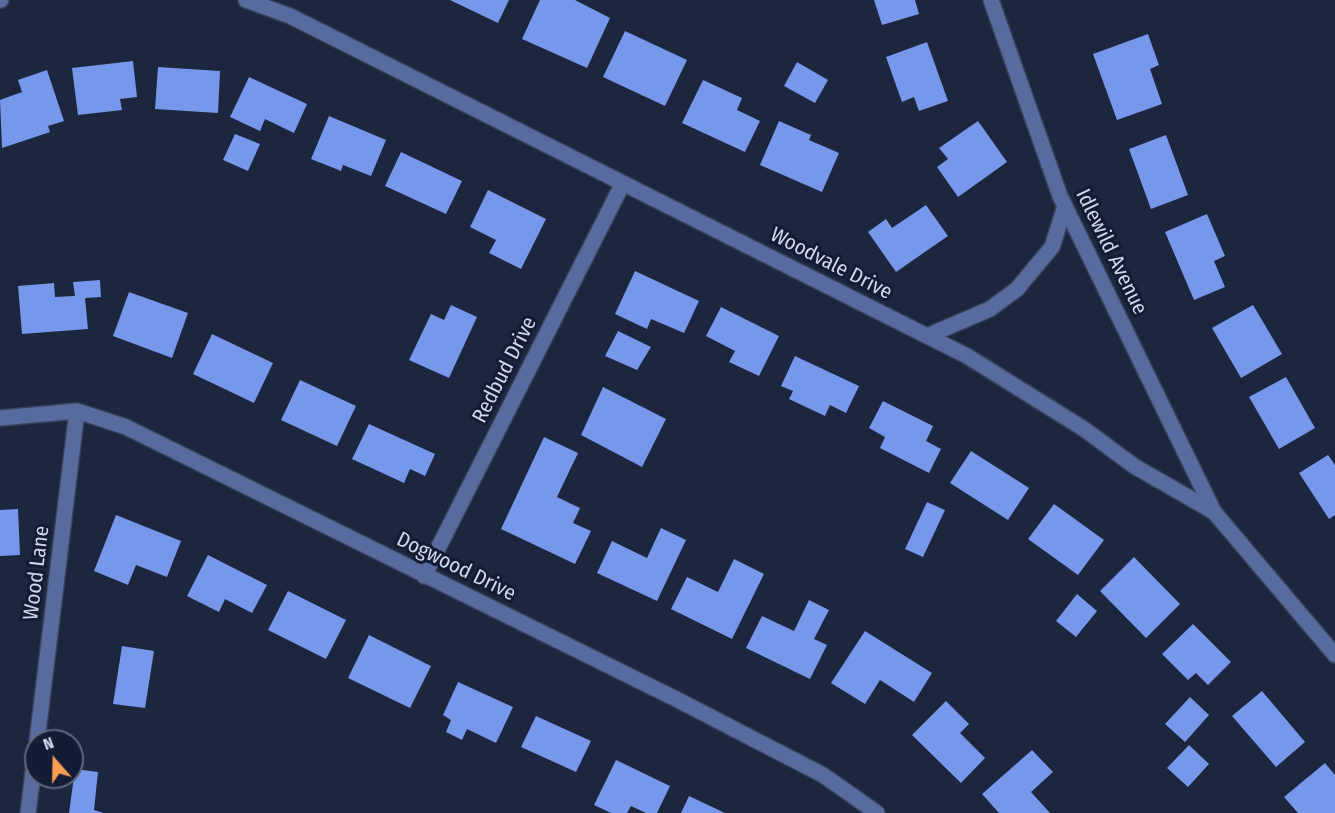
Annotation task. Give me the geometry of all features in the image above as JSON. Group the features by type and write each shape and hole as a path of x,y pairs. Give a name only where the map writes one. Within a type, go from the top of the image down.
{"street":[{"name":"Woodvale Drive","path":"246,0 290,16 967,356 1084,429 1134,466 1214,512 1335,655"},
{"name":"Idlewild Avenue","path":"991,0 1065,206 1214,512"},
{"name":"Redbud Drive","path":"424,576 623,183"},
{"path":"927,336 990,309 1017,289 1052,247 1065,206"},
{"name":"Dogwood Drive","path":"0,418 77,411 126,427 676,699 823,775 877,813"},
{"name":"Wood Lane","path":"38,729 77,411"},
{"path":"27,813 30,789"}],"building":[{"path":"450,0 509,0 498,23"},
{"path":"540,0 575,0 610,18 587,68 522,39"},
{"path":"874,0 915,0 919,14 882,25"},
{"path":"625,31 687,60 665,106 603,77"},
{"path":"1148,34 1159,65 1150,69 1162,104 1117,120 1093,54"},
{"path":"927,42 948,101 919,111 914,97 902,102 886,57"},
{"path":"133,61 137,97 120,99 122,110 78,115 72,68"},
{"path":"797,62 828,80 815,103 784,86"},
{"path":"158,67 220,71 218,113 155,109"},
{"path":"47,70 64,121 48,126 50,132 2,148 0,100 22,92 18,80"},
{"path":"249,77 307,104 294,133 265,119 260,131 230,117"},
{"path":"703,80 742,98 737,110 760,121 745,152 682,123"},
{"path":"329,116 386,140 371,176 343,165 341,171 311,159"},
{"path":"779,121 811,135 809,140 839,153 822,192 760,165"},
{"path":"978,121 1007,162 958,197 937,167 948,159 939,148"},
{"path":"235,134 260,144 248,171 223,160"},
{"path":"1166,135 1188,195 1151,209 1129,149"},
{"path":"401,152 462,181 446,214 385,186"},
{"path":"488,190 546,219 521,269 489,253 496,240 470,227"},
{"path":"926,205 948,236 896,272 868,232 886,219 892,228"},
{"path":"1207,214 1225,256 1214,261 1225,287 1194,300 1165,232"},
{"path":"635,271 699,301 684,333 651,319 647,329 615,314"},
{"path":"100,280 101,297 85,298 88,329 22,334 18,286 54,283 55,297 75,296 73,282"},
{"path":"129,292 188,313 172,358 113,336"},
{"path":"451,305 477,317 449,378 409,360 431,314 444,320"},
{"path":"1253,305 1282,354 1241,378 1212,328"},
{"path":"721,307 779,336 759,376 729,362 735,351 706,336"},
{"path":"618,331 651,347 637,370 605,356"},
{"path":"212,334 273,363 254,403 193,374"},
{"path":"795,356 859,386 846,413 830,405 825,416 789,399 793,391 781,386"},
{"path":"1286,377 1315,428 1279,449 1249,397"},
{"path":"300,380 356,406 337,446 281,420"},
{"path":"603,387 666,419 642,467 581,435"},
{"path":"883,401 933,426 926,441 941,449 929,473 880,448 885,437 869,428"},
{"path":"369,424 435,454 425,476 410,469 404,483 352,459"},
{"path":"544,437 578,453 557,497 580,508 573,523 591,531 575,564 501,529"},
{"path":"971,451 1029,488 1008,520 950,483"},
{"path":"1328,455 1335,465 1335,515 1329,519 1299,473"},
{"path":"927,502 945,510 923,557 905,549"},
{"path":"1054,504 1104,540 1078,575 1028,539"},
{"path":"18,509 20,555 0,556 0,510"},
{"path":"116,515 181,541 167,577 136,565 128,585 94,571"},
{"path":"661,528 686,540 657,601 597,573 612,541 647,558"},
{"path":"208,555 267,585 252,613 225,599 219,612 187,596"},
{"path":"1134,557 1180,604 1146,638 1100,591"},
{"path":"734,559 764,574 732,639 671,609 687,577 718,592"},
{"path":"288,591 346,620 326,659 268,630"},
{"path":"1077,594 1097,611 1076,637 1056,621"},
{"path":"809,600 829,610 814,639 827,645 810,679 746,648 762,616 794,631"},
{"path":"1193,624 1231,662 1208,685 1196,673 1188,680 1162,654"},
{"path":"865,631 932,673 914,702 880,680 865,704 831,683"},
{"path":"369,635 431,666 410,708 348,678"},
{"path":"122,646 154,651 145,708 113,704"},
{"path":"458,682 513,707 496,743 467,729 462,740 446,732 451,720 443,715"},
{"path":"1262,691 1305,742 1276,767 1232,716"},
{"path":"1190,697 1209,715 1185,742 1165,724"},
{"path":"946,701 969,724 960,733 985,758 961,783 912,735"},
{"path":"536,716 591,741 576,772 521,747"},
{"path":"1189,745 1209,764 1188,787 1167,768"},
{"path":"1032,750 1053,772 1031,792 1050,813 999,813 982,794"},
{"path":"616,760 670,786 657,813 646,813 631,806 627,813 611,813 594,805"},
{"path":"1325,763 1335,775 1335,813 1298,813 1284,797"},
{"path":"84,770 98,772 94,810 104,813 69,813 72,789 84,789"},
{"path":"689,796 725,813 681,813"}]}
